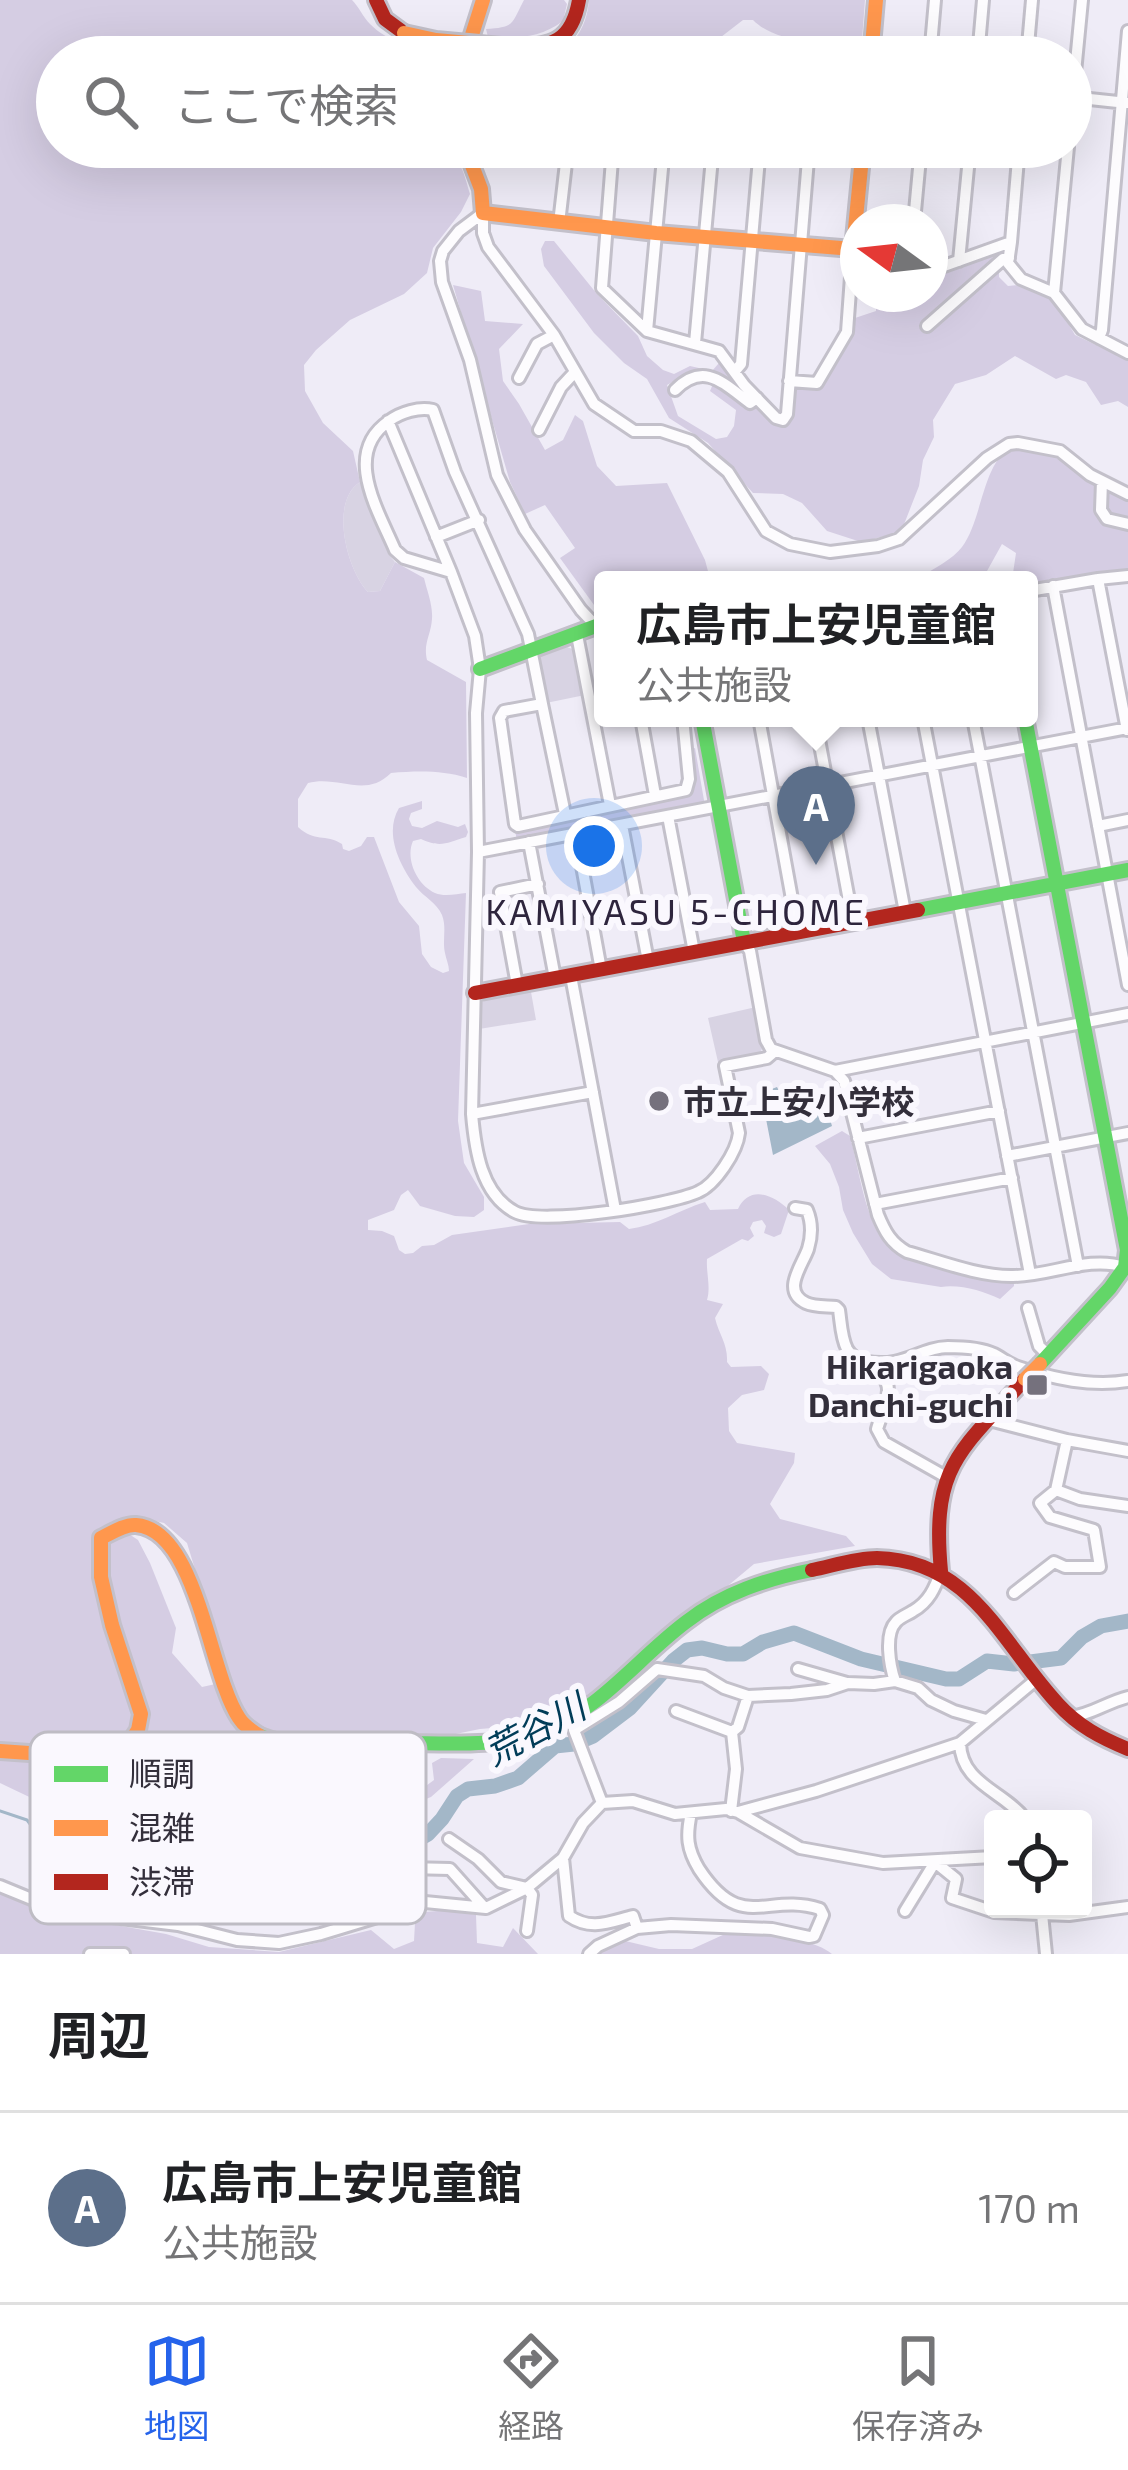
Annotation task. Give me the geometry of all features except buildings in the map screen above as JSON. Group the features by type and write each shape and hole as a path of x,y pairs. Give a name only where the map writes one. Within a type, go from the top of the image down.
{"main road":[{"path":"376,0 385,19 404,33 418,36"},
{"path":"472,36 483,0"},
{"path":"563,36 573,25 579,0"},
{"path":"873,36 876,0"},
{"path":"473,168 483,214 840,248"},
{"path":"857,204 860,168"},
{"path":"480,669 594,629"},
{"path":"704,727 744,942"},
{"path":"941,1571 939,1503 946,1477 965,1446 1126,1266 1127,1250 1027,727"},
{"path":"475,993 1128,870"},
{"path":"139,1732 141,1714 101,1584 97,1555 101,1538 123,1524 136,1523 164,1536 186,1566 226,1696 235,1714 253,1732"},
{"path":"426,1742 524,1737 548,1730 576,1715 688,1620 730,1594 773,1578 874,1558 904,1560 941,1571 969,1594 1070,1717 1097,1739 1128,1749"},
{"path":"0,1751 30,1754"}],"street":[{"path":"932,36 935,0"},
{"path":"980,36 983,0"},
{"path":"1029,36 1032,0"},
{"path":"1078,36 1082,0"},
{"path":"1099,338 1125,102 1128,32"},
{"path":"1092,99 1125,102"},
{"path":"560,223 566,168"},
{"path":"612,168 602,288 647,331 719,351 757,398 783,420 788,414 807,168"},
{"path":"647,331 662,168"},
{"path":"695,343 710,168"},
{"path":"735,371 741,364 758,168"},
{"path":"916,204 919,168"},
{"path":"959,261 968,168"},
{"path":"1017,168 1008,263 1021,279 1054,293 1082,329 1128,353"},
{"path":"1054,293 1066,168"},
{"path":"483,214 488,248 554,335 600,410 634,430 661,431 691,441 728,472 766,531 790,544 852,551 899,539 987,458 1009,444 1060,452 1128,494"},
{"path":"483,214 442,251 442,282 470,360 496,476 525,530 594,622"},
{"path":"948,265 1010,242"},
{"path":"927,326 1009,258"},
{"path":"790,381 817,383 847,332 850,312"},
{"path":"519,378 537,344 554,335"},
{"path":"539,430 562,386 575,372"},
{"path":"674,389 697,374 722,382 750,403 757,398"},
{"path":"451,572 404,558 395,550 367,483 365,451 375,431 398,416 426,408 434,410 455,472 528,634 565,814"},
{"path":"388,422 475,636 480,669 472,1114 479,1164 488,1184 515,1213 528,1216 615,1210 699,1192 710,1184 738,1143 725,1066 767,1058 774,1052"},
{"path":"1102,481 1101,510 1107,519 1128,524"},
{"path":"436,537 479,520"},
{"path":"1038,589 1128,576"},
{"path":"478,852 1128,730 1098,578"},
{"path":"1052,586 1128,985"},
{"path":"577,635 594,723"},
{"path":"542,704 504,711 500,718 518,826 686,790 684,727"},
{"path":"595,727 610,805"},
{"path":"643,727 656,795"},
{"path":"761,727 798,932"},
{"path":"817,727 853,922"},
{"path":"870,727 904,912"},
{"path":"925,727 1030,1274"},
{"path":"975,727 1078,1266"},
{"path":"668,816 694,952"},
{"path":"1098,826 1128,820"},
{"path":"622,825 648,961"},
{"path":"576,833 601,970"},
{"path":"530,842 593,1092 615,1210"},
{"path":"517,986 500,892 538,884"},
{"path":"744,942 750,951 766,1040 774,1052 835,1071 1128,1014"},
{"path":"835,1071 844,1082 875,1204 885,1233 895,1245 907,1252 1015,1277 1108,1262 1126,1266"},
{"path":"472,1114 593,1092"},
{"path":"858,1138 999,1111"},
{"path":"1007,1156 1128,1133"},
{"path":"875,1204 1012,1178"},
{"path":"795,1208 811,1215 811,1234 795,1274 794,1290 808,1304 839,1310 848,1351 887,1382 889,1392 878,1435 946,1477"},
{"path":"1028,1308 1044,1360"},
{"path":"865,1364 905,1361 946,1347 974,1348 1023,1369 1073,1381 1128,1381"},
{"path":"989,1420 1128,1450"},
{"path":"1014,1593 1054,1562 1065,1567 1100,1567 1094,1530 1050,1516 1040,1503 1056,1490 1067,1440"},
{"path":"1056,1490 1128,1506"},
{"path":"895,1681 890,1633 896,1620 923,1605 941,1571"},
{"path":"602,1803 574,1730 619,1702 657,1669 704,1676 748,1696 827,1690 848,1683"},
{"path":"798,1669 848,1683 895,1681 918,1688 954,1712 986,1720"},
{"path":"426,1902 486,1908 527,1888 563,1858 583,1823 602,1803 633,1801 675,1814 734,1811 816,1791 960,1743 1036,1676"},
{"path":"732,1732 748,1696"},
{"path":"1070,1717 1085,1716 1128,1697"},
{"path":"676,1711 732,1732"},
{"path":"732,1732 734,1811"},
{"path":"960,1743 967,1770 1016,1810"},
{"path":"734,1811 800,1848 883,1863 984,1858"},
{"path":"589,1954 638,1928 671,1925 772,1929 814,1936 823,1916 820,1910 799,1904 737,1905 710,1885 689,1853 686,1833 691,1813"},
{"path":"449,1839 501,1882 527,1888 532,1895 526,1931"},
{"path":"563,1858 568,1916 581,1924 611,1924 633,1916 638,1928"},
{"path":"905,1911 935,1862"},
{"path":"935,1862 956,1879 952,1898 984,1909"},
{"path":"426,1868 450,1869 486,1908"},
{"path":"0,1886 30,1898"},
{"path":"1092,1912 1128,1907"},
{"path":"1042,1918 1046,1954"},
{"path":"169,1924 237,1940 279,1943 354,1924"},
{"path":"90,1954 124,1954"}],"shaded area":[{"path":"0,0 352,0 387,36 36,36 36,168 461,168 464,174 470,194 433,248 427,273 404,294 350,320 304,365 305,391 323,423 353,451 360,482 345,505 343,520 348,553 360,582 368,592 380,591 395,562 424,578 432,614 427,660 466,682 467,778 420,772 391,773 381,781 361,785 319,781 308,783 298,799 298,827 310,835 336,841 349,851 374,837 399,902 419,926 422,954 431,967 443,973 449,971 442,915 404,869 393,828 399,808 422,801 422,809 411,813 412,826 422,828 437,821 458,827 465,824 468,832 444,844 413,841 411,856 414,871 429,889 442,895 466,893 458,1121 464,1163 484,1197 484,1210 474,1217 455,1216 420,1206 408,1190 394,1210 368,1220 368,1230 394,1236 405,1254 452,1235 529,1224 620,1222 629,1229 705,1202 710,1210 738,1209 755,1195 776,1200 789,1210 781,1234 764,1233 762,1220 753,1222 754,1236 748,1241 742,1239 707,1259 707,1300 723,1304 715,1318 727,1362 731,1367 761,1366 769,1374 764,1390 742,1395 728,1408 729,1431 737,1443 795,1453 770,1504 780,1519 846,1536 855,1546 754,1564 675,1621 579,1701 526,1725 426,1740 426,1732 30,1732 30,1797 0,1783","holes":["133,1516 164,1523 187,1543 229,1681 202,1687 172,1653 176,1628 138,1540 111,1522"]},
{"path":"524,0 564,0 567,4 563,21 546,31 488,36 486,29 511,23"},
{"path":"589,0 865,0 862,36 780,36 753,20 743,20 722,36 577,36"},
{"path":"545,241 554,241 663,370 674,374 690,366 712,371 724,363 740,388 702,372 667,385 678,416 716,439 727,437 736,410 710,391 713,384 776,425 782,423 792,411 796,388 822,387 853,331 855,318 873,312 948,312 948,271 999,253 999,277 1008,286 1019,285 1054,299 1075,335 1128,360 1128,407 1118,401 1101,405 1086,382 1066,375 1056,379 1015,356 986,375 955,384 933,420 934,437 901,532 861,542 827,531 802,503 783,494 753,493 708,443 669,418 647,379 594,333 544,266 541,249"},
{"path":"453,285 481,291 485,321 523,324 499,349 503,381 545,450 563,440 575,415 583,421 597,466 616,486 667,483 708,571 594,571 594,605 560,558 575,548 545,505 525,514 510,482"},
{"path":"1008,449 1052,455 1128,501 1128,572 1038,586 1038,571 1013,571 1016,553 1002,544 987,571 930,571 949,559 969,536 999,458"},
{"path":"360,482 395,562 380,591 368,592 360,582 344,536 345,505"},
{"path":"567,647 575,650 585,695 546,703 538,664 541,656"},
{"path":"695,748 705,806 517,841 515,830 687,793 688,750"},
{"path":"531,992 536,1020 479,1029 480,1004 485,1000"},
{"path":"756,1007 760,1053 718,1062 708,1018"},
{"path":"842,1131 850,1136 870,1215 891,1247 922,1262 1014,1281 1014,1286 1000,1299 964,1287 891,1279 872,1264 843,1210 830,1164 815,1146"},
{"path":"441,1758 474,1759 426,1799 426,1786 434,1780 432,1763"},
{"path":"0,1890 30,1903 30,1924 110,1924 209,1947 279,1952 371,1930 394,1949 414,1941 415,1924 426,1924 426,1912 452,1910 476,1915 477,1943 503,1947 513,1928 538,1954 0,1954"},
{"path":"769,1933 832,1954 599,1954 621,1940 659,1949 692,1949 725,1934"}],"water":[{"path":"777,1087 779,1091 801,1087 822,1092 832,1126 773,1155 761,1093"}],"waterway":[{"name":"荒谷川","path":"426,1835 468,1789 518,1778 555,1746 593,1736 630,1708 687,1650 743,1654 794,1633 861,1659 959,1679 987,1661 1014,1664 1061,1658 1101,1626 1128,1621"},
{"name":"荒谷川","path":"0,1811 30,1824"}],"traffic: fast":[{"path":"480,669 594,627"},
{"path":"704,727 744,942"},
{"path":"1027,727 1127,1250 1125,1267 1110,1288 1040,1364"},
{"path":"918,910 1128,870"},
{"path":"426,1743 485,1743 542,1732 582,1711 700,1612 730,1595 812,1570"}],"traffic: slow":[{"path":"472,36 483,0"},
{"path":"873,36 876,0"},
{"path":"404,33 418,36"},
{"path":"473,168 483,213 853,249 861,168"},
{"path":"1025,1379 1040,1364"},
{"path":"137,1732 141,1714 101,1577 101,1538 132,1525 157,1533 174,1551 200,1607 229,1697 241,1721 254,1732"},
{"path":"0,1751 30,1753"}],"traffic: jam":[{"path":"376,0 385,19 404,33"},
{"path":"562,36 571,25 579,0"},
{"path":"475,993 918,910"},
{"path":"941,1571 939,1535 946,1483 967,1444 1025,1379"},
{"path":"812,1570 877,1558 910,1562 937,1573 982,1609 1066,1712 1090,1731 1128,1749"}],"place":[{"name":"広島市上安児童館","path":"816,865"},
{"name":"市立上安小学校","path":"659,1101"},
{"name":"Hikarigaoka Danchi-guchi","path":"1037,1385"}],"district":[{"name":"KAMIYASU 5-CHOME","path":"676,910"}]}
